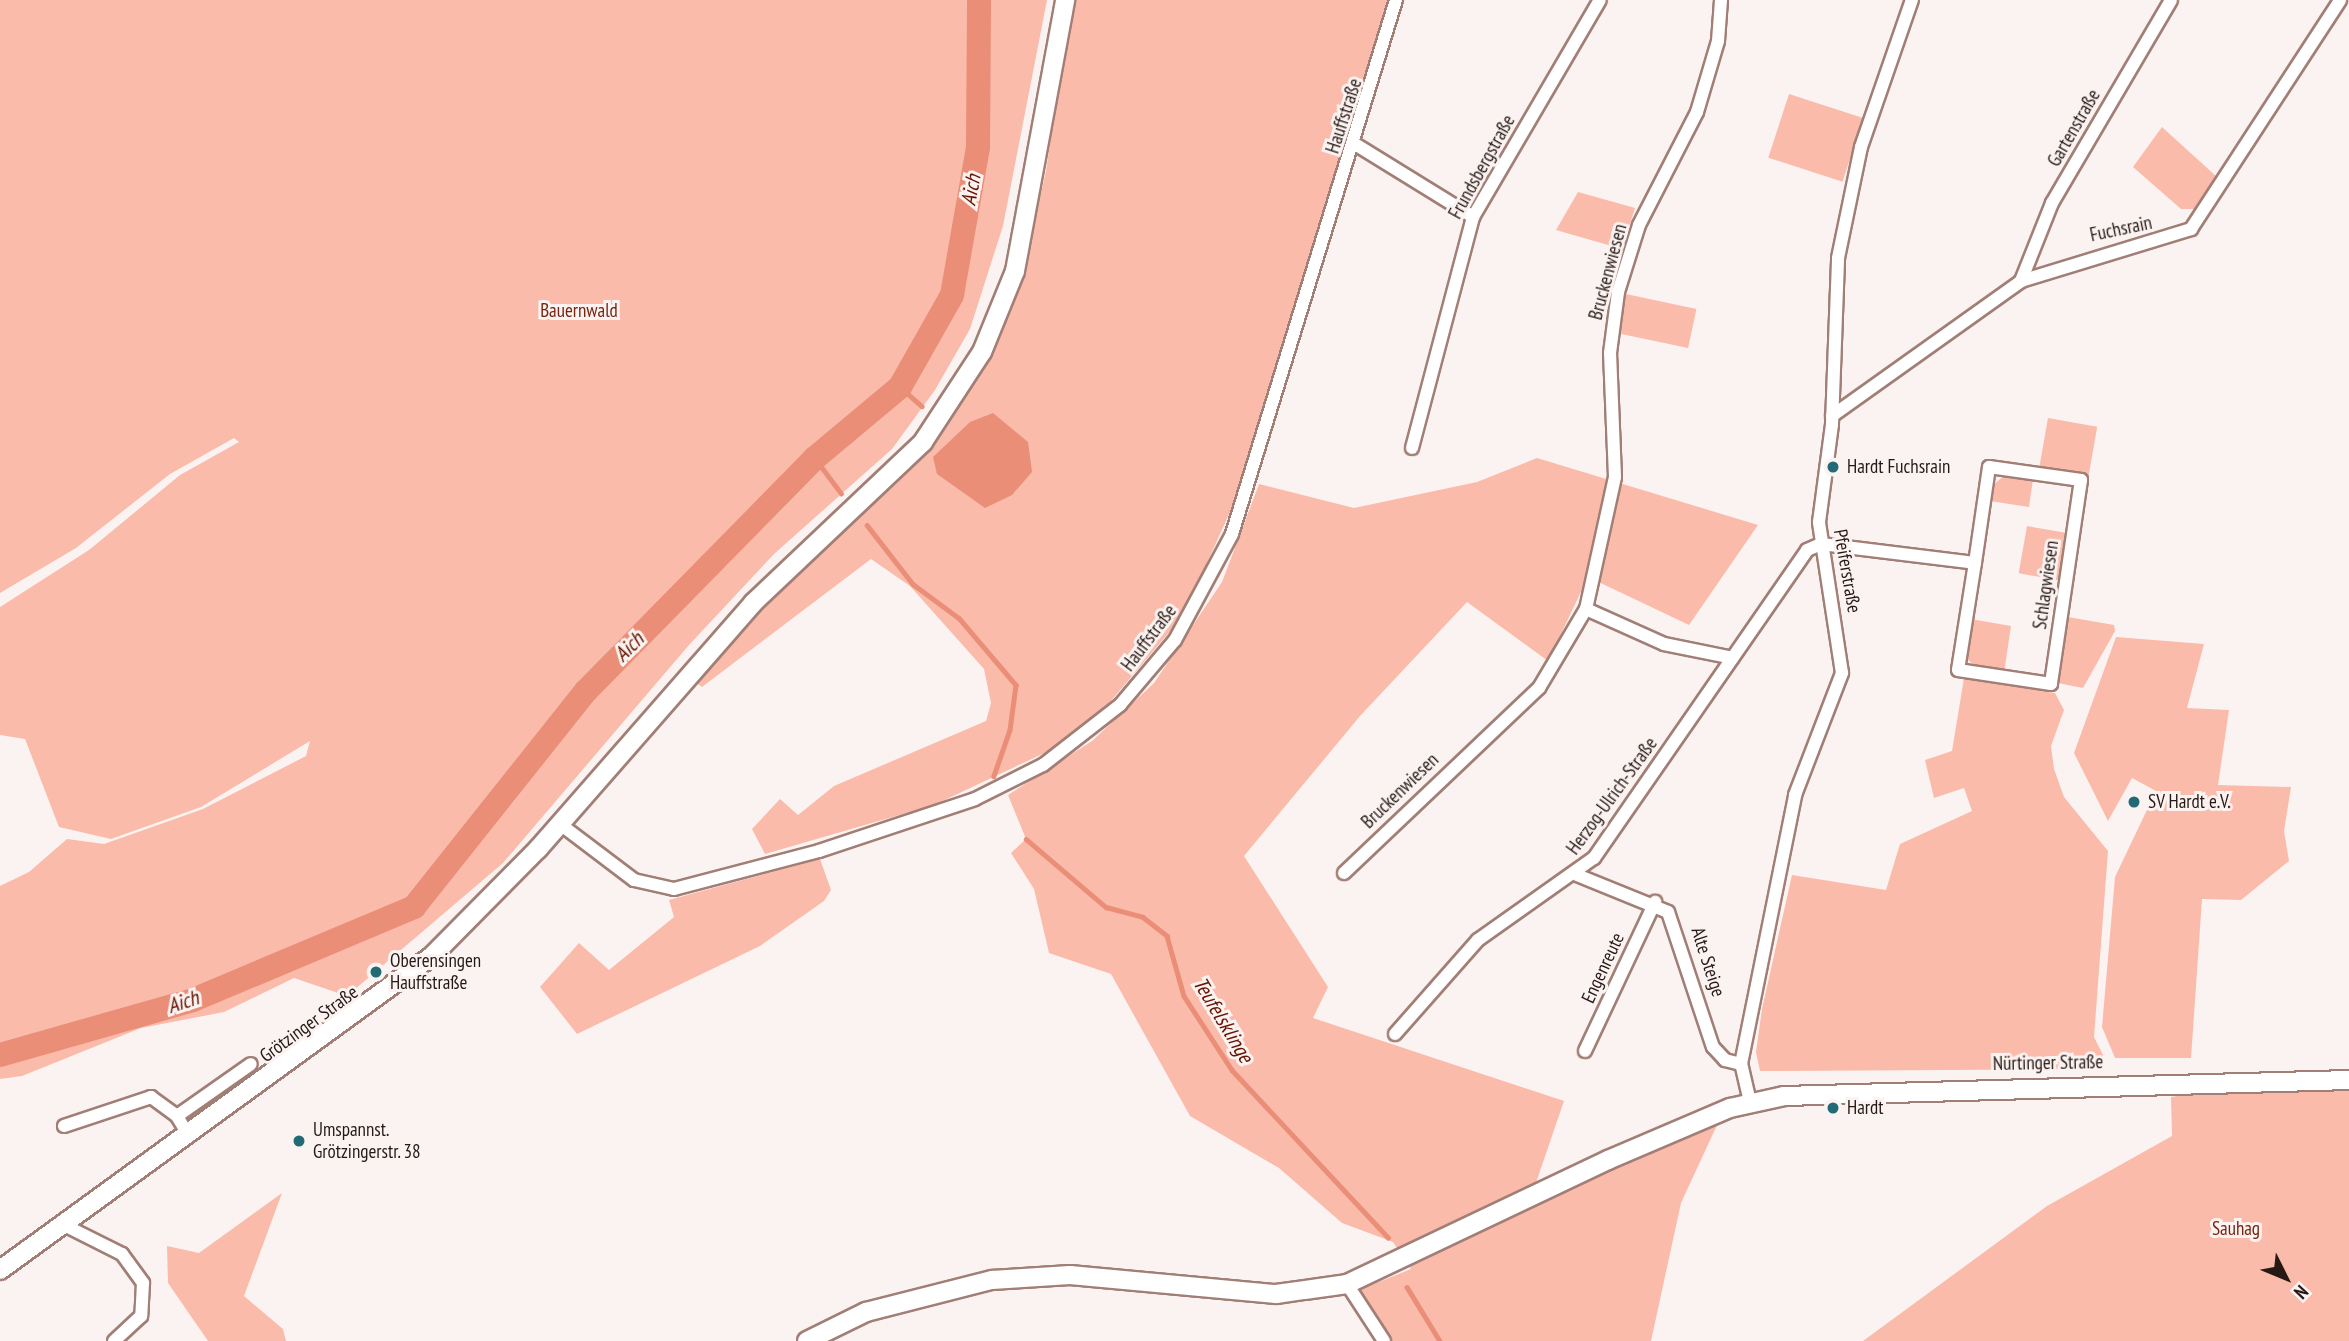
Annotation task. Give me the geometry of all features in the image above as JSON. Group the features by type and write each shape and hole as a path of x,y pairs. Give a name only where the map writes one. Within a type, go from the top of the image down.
{"main road":[{"name":"Grötzinger Straße","path":"0,1270 396,986 463,928 560,824 753,603 899,471 965,383 1000,314 1030,215 1065,0"},
{"name":"Nürtinger Straße","path":"807,1341 904,1300 992,1280 1081,1276 1276,1294 1347,1284 1608,1160 1750,1102 1831,1090 2349,1080"}],"street":[{"name":"Hauffstraße","path":"560,824 634,880 674,889 931,816 1043,765 1086,736 1150,673 1215,573 1250,482 1355,144 1396,0"},
{"name":"Frundsbergstraße","path":"1412,447 1473,217 1600,0"},
{"name":"Bruckenwiesen","path":"1344,873 1539,688 1586,609 1615,477 1609,353 1618,292 1639,225 1697,112 1718,41 1721,0"},
{"name":"Pfeiferstraße","path":"1750,1102 1741,1064 1795,796 1842,673 1821,544 1845,213 1912,0"},
{"name":"Gartenstraße","path":"2021,281 2052,203 2171,0"},
{"name":"Fuchsrain","path":"1832,416 2021,281 2191,229 2340,0"},
{"path":"1355,144 1473,217"},
{"name":"Schlagwiesen","path":"1989,467 2081,480 2051,684 1958,670 1975,563 1989,467"},
{"path":"1821,544 1975,563"},
{"name":"Herzog-Ulrich-Straße","path":"1395,1034 1478,940 1577,875 1807,550 1821,544"},
{"path":"1586,609 1664,644 1733,658"},
{"path":"1577,875 1655,902"},
{"name":"Alte Steige","path":"1655,902 1678,929 1713,1047 1725,1060 1741,1064"},
{"name":"Engenreute","path":"1585,1052 1655,902"},
{"path":"177,1115 251,1064"},
{"path":"64,1126 151,1097 177,1115 189,1136"},
{"path":"64,1225 122,1254 143,1283 141,1316 114,1341"},
{"path":"1347,1284 1384,1341"}],"green space":[{"name":"Bauernwald","path":"0,0 1047,0 1003,226 970,329 935,390 892,449 774,554 689,645 503,863 347,996 294,978 224,1012 141,1028 22,1076 0,1079 0,886 29,872 67,839 104,844 203,809 306,756 310,741 201,807 111,839 59,827 25,739 0,735 0,607 89,550 180,475 239,442 234,438 170,474 76,548 0,593"},
{"path":"1071,0 1390,0 1239,492 1183,616 1104,709 1055,748 934,805 765,854 752,829 780,799 798,815 834,786 986,721 991,703 984,669 910,586 871,559 702,687 694,681 813,555 898,482 968,391 1025,262 1046,171"},
{"path":"1789,94 1863,118 1842,182 1768,158"},
{"path":"2162,127 2217,177 2196,209 2181,209 2133,167"},
{"path":"1578,192 1635,208 1622,249 1556,230"},
{"path":"1626,294 1696,309 1688,348 1618,333"},
{"path":"2048,418 2097,427 2088,477 2039,468"},
{"path":"1537,458 1758,525 1689,625 1588,577 1548,661 1467,602 1360,716 1244,856 1328,987 1313,1018 1564,1101 1528,1206 1718,1123 1681,1203 1651,1341 1386,1341 1359,1290 1411,1269 1393,1242 1342,1223 1279,1168 1190,1116 1111,974 1049,953 1034,889 1011,853 1026,839 1008,795 1092,741 1154,683 1222,582 1259,484 1354,508 1477,482"},
{"path":"2005,475 2033,479 2029,507 1990,501 1993,485"},
{"path":"2027,526 2068,533 2060,581 2019,573"},
{"path":"2068,617 2114,625 2115,631 2083,688 2058,683"},
{"path":"1971,619 2011,626 2004,673 1977,668 1967,659"},
{"path":"2116,637 2204,644 2187,708 2229,710 2218,785 2291,787 2284,831 2289,861 2241,900 2202,899 2191,1058 2115,1058 2102,1027 2115,877 2156,791 2132,778 2108,821 2074,753"},
{"path":"1964,678 2055,693 2064,710 2051,746 2054,769 2064,797 2108,851 2094,1037 2103,1055 2101,1069 1760,1071 1756,1052 1762,1009 1792,875 1886,890 1900,844 1972,811 1964,788 1934,798 1925,760 1952,751"},
{"path":"820,859 831,890 824,901 760,946 577,1034 540,987 579,943 609,970 674,917 669,900"},
{"name":"Sauhag","path":"2349,1080 2349,1341 1863,1341 2047,1206 2172,1136 2171,1097 2281,1081"},
{"path":"282,1193 244,1296 283,1329 286,1341 208,1341 168,1283 167,1246 199,1253"}],"shaded area":[{"path":"993,413 1028,442 1032,472 1012,495 985,508 937,474 933,457 970,422"}],"waterway":[{"name":"Aich","path":"0,1055 193,1000 414,907 586,691 815,458 900,387 952,295 978,147 979,0"},
{"path":"900,387 922,406"},
{"name":"Teufelsklinge","path":"815,458 841,493"},
{"name":"Teufelsklinge","path":"867,525 913,584 959,618 1016,685 1010,730 994,776"},
{"name":"Teufelsklinge","path":"1026,839 1106,907 1143,917 1167,936 1184,996 1232,1070 1388,1237"},
{"name":"Teufelsklinge","path":"1407,1287 1440,1341"}],"place":[{"name":"Hardt Fuchsrain","path":"1833,467"},
{"name":"SV Hardt e.V.","path":"2134,802"},
{"name":"Oberensingen Hauffstraße","path":"376,972"},
{"name":"Hardt","path":"1833,1108"},
{"name":"Umspannst. Grötzingerstr. 38","path":"299,1141"}]}
